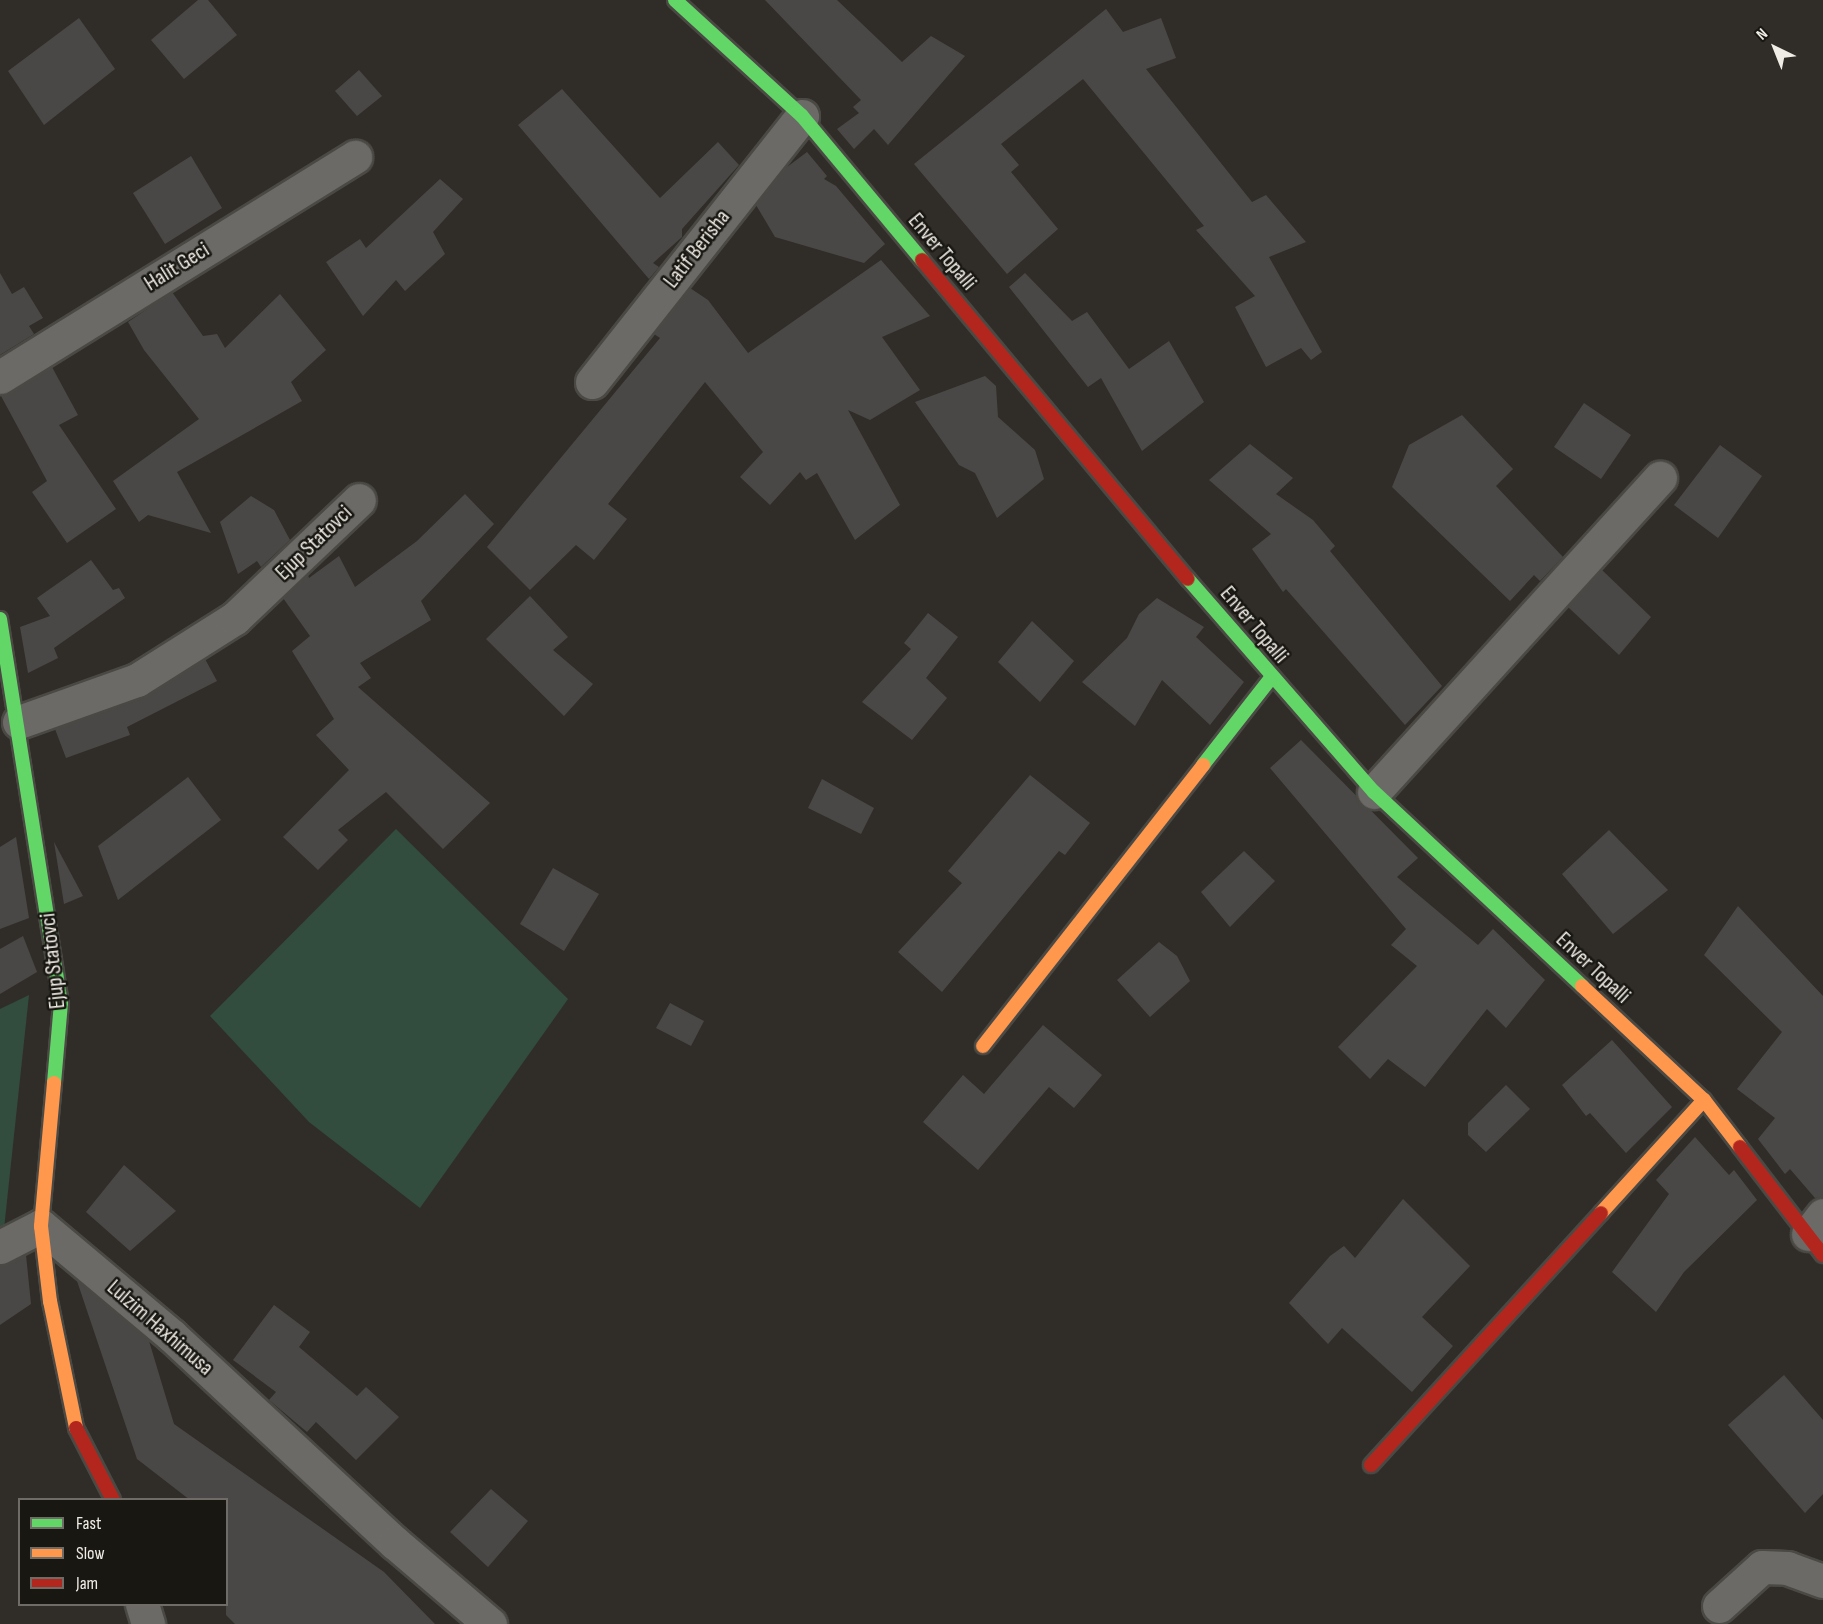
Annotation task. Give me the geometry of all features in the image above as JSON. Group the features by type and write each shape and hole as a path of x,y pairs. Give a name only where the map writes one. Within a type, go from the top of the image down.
{"street":[{"name":"Enver Topalli","path":"675,0 802,116 1271,678 1374,792 1704,1100 1818,1235"},
{"name":"Latif Berisha","path":"592,382 802,116"},
{"name":"Halit Geci","path":"0,377 355,157"},
{"path":"1374,792 1660,478"},
{"name":"Ejup Statovci","path":"19,722 137,680 235,618 358,500"},
{"name":"Ejup Statovci","path":"0,619 19,722 61,1003 41,1226"},
{"path":"983,1046 1271,678"},
{"path":"1371,1465 1704,1100"},
{"path":"0,1247 41,1226 50,1301 72,1418 112,1498"},
{"name":"Lulzim Haxhimusa","path":"41,1226 172,1336 395,1543 490,1624"},
{"path":"1719,1606 1762,1567 1787,1568 1823,1581"},
{"path":"142,1606 148,1624"}],"green space":[{"path":"396,829 568,999 420,1208 309,1122 210,1016"},
{"path":"29,995 4,1229 0,1232 0,1009"}],"building":[{"path":"198,0 208,0 237,35 184,79 151,40"},
{"path":"765,0 837,0 902,62 931,36 965,56 888,145 874,129 854,149 837,129 859,113 853,107 861,100"},
{"path":"1106,9 1123,32 1161,18 1176,58 1146,69 1252,202 1266,195 1306,242 1269,257 1322,352 1311,360 1301,348 1266,367 1235,307 1255,296 1196,230 1204,226 1083,79 1001,144 1019,165 1011,172 1058,229 1007,274 914,164"},
{"path":"79,18 115,69 44,125 8,71"},
{"path":"359,70 382,96 357,116 335,91"},
{"path":"562,89 660,198 718,142 739,165 682,229 682,237 653,263 659,267 649,279 518,125"},
{"path":"807,152 827,176 824,179 836,186 885,244 864,263 775,237 756,205 783,170"},
{"path":"191,156 222,208 165,244 133,193"},
{"path":"440,179 463,199 433,232 445,254 405,291 396,280 363,316 326,262 360,239 366,248"},
{"path":"881,260 930,316 882,337 920,390 870,420 848,410 900,505 855,540 817,473 806,480 800,472 770,505 740,477 763,452 705,382 608,504 627,519 594,560 576,545 530,590 487,547 660,338 654,334 690,288 708,300 748,353"},
{"path":"0,273 12,294 24,287 43,318 29,326 34,334 0,355"},
{"path":"1025,273 1072,321 1087,312 1129,369 1169,341 1204,402 1142,451 1101,378 1088,387 1009,287"},
{"path":"172,292 203,336 217,334 225,348 280,294 326,350 291,382 302,401 177,472 211,533 148,515 139,522 113,481 199,419 144,350 128,322"},
{"path":"52,367 78,415 59,425 116,509 67,543 32,492 47,481 1,396"},
{"path":"985,376 996,386 998,417 1035,450 1044,479 997,518 975,473 959,465 915,402"},
{"path":"1584,403 1631,435 1601,479 1554,447"},
{"path":"1462,415 1513,469 1496,486 1563,557 1540,581 1534,575 1510,601 1392,487 1409,445"},
{"path":"1250,444 1293,478 1276,494 1313,520 1335,546 1330,551 1442,686 1405,725 1286,589 1283,592 1252,549 1271,534 1209,480"},
{"path":"1720,445 1762,476 1718,538 1674,505"},
{"path":"465,494 494,524 421,601 431,620 360,663 371,678 358,687 490,803 443,849 386,792 338,830 348,840 318,870 283,837 349,770 316,735 334,719 292,651 310,636 283,598 308,575 309,578 339,556 355,587 417,541"},
{"path":"251,496 274,510 290,540 261,567 257,561 238,574 220,522"},
{"path":"91,560 113,590 119,588 125,598 54,648 58,658 28,673 20,627 50,616 37,598"},
{"path":"1602,570 1651,617 1619,655 1568,607"},
{"path":"530,596 568,637 553,650 593,684 564,716 486,639"},
{"path":"1157,598 1204,627 1196,637 1244,682 1210,725 1162,680 1135,726 1082,682 1127,638 1139,614"},
{"path":"928,613 958,637 926,678 947,698 912,740 862,702 911,649 904,643"},
{"path":"1032,621 1074,661 1040,702 998,662"},
{"path":"205,659 217,681 127,727 130,735 66,758 55,729 144,698"},
{"path":"1301,740 1418,858 1397,877 1478,945 1493,929 1545,980 1506,1028 1487,1009 1425,1087 1388,1059 1370,1079 1338,1047 1417,966 1391,945 1406,929 1270,768"},
{"path":"1030,775 1090,823 1065,855 1059,851 942,992 898,952 962,883 948,871"},
{"path":"188,777 221,820 118,900 98,846"},
{"path":"822,779 874,808 861,834 808,808"},
{"path":"1609,830 1668,890 1613,934 1562,874"},
{"path":"16,837 29,918 0,929 0,847"},
{"path":"54,842 83,896 64,904"},
{"path":"1244,851 1275,881 1230,927 1201,892"},
{"path":"553,868 599,894 564,951 520,924"},
{"path":"1738,906 1823,996 1823,1197 1815,1198 1790,1169 1785,1174 1758,1139 1775,1118 1737,1089 1782,1032 1704,955"},
{"path":"23,936 37,972 0,994 0,949"},
{"path":"1159,942 1177,956 1190,981 1150,1017 1117,980"},
{"path":"670,1003 704,1021 691,1046 656,1028"},
{"path":"1043,1025 1102,1075 1074,1108 1049,1087 978,1170 923,1122 963,1075 984,1094"},
{"path":"1612,1040 1672,1107 1626,1153 1590,1113 1586,1116 1562,1085"},
{"path":"1506,1085 1530,1109 1486,1152 1468,1135 1468,1123"},
{"path":"1695,1137 1729,1175 1734,1170 1757,1200 1684,1272 1656,1312 1612,1272 1669,1194 1656,1180"},
{"path":"124,1165 176,1211 130,1251 86,1212"},
{"path":"1403,1199 1470,1266 1422,1317 1453,1346 1412,1392 1342,1328 1328,1344 1289,1303 1330,1256 1344,1246 1355,1258"},
{"path":"26,1255 31,1304 0,1325 0,1266"},
{"path":"77,1281 149,1341 174,1424 384,1572 435,1624 235,1624 226,1615 226,1606 228,1606 228,1498 187,1498 137,1459"},
{"path":"274,1305 310,1332 299,1347 357,1396 366,1387 399,1417 356,1460 316,1422 307,1432 269,1400 276,1392 233,1360"},
{"path":"1784,1375 1823,1420 1823,1494 1805,1513 1728,1425"},
{"path":"491,1489 528,1521 488,1567 450,1532"}],"traffic: fast":[{"path":"675,0 802,116 922,260"},
{"path":"1188,579 1374,792 1582,986"},
{"path":"0,619 61,1003 54,1083"},
{"path":"1203,765 1271,678"}],"traffic: slow":[{"path":"983,1046 1203,765"},
{"path":"1582,986 1704,1100 1740,1147"},
{"path":"54,1083 41,1226 50,1301 76,1428"},
{"path":"1601,1213 1704,1100"}],"traffic: jam":[{"path":"922,260 1188,579"},
{"path":"1740,1147 1823,1255"},
{"path":"1371,1465 1601,1213"},
{"path":"76,1428 112,1498"}]}
